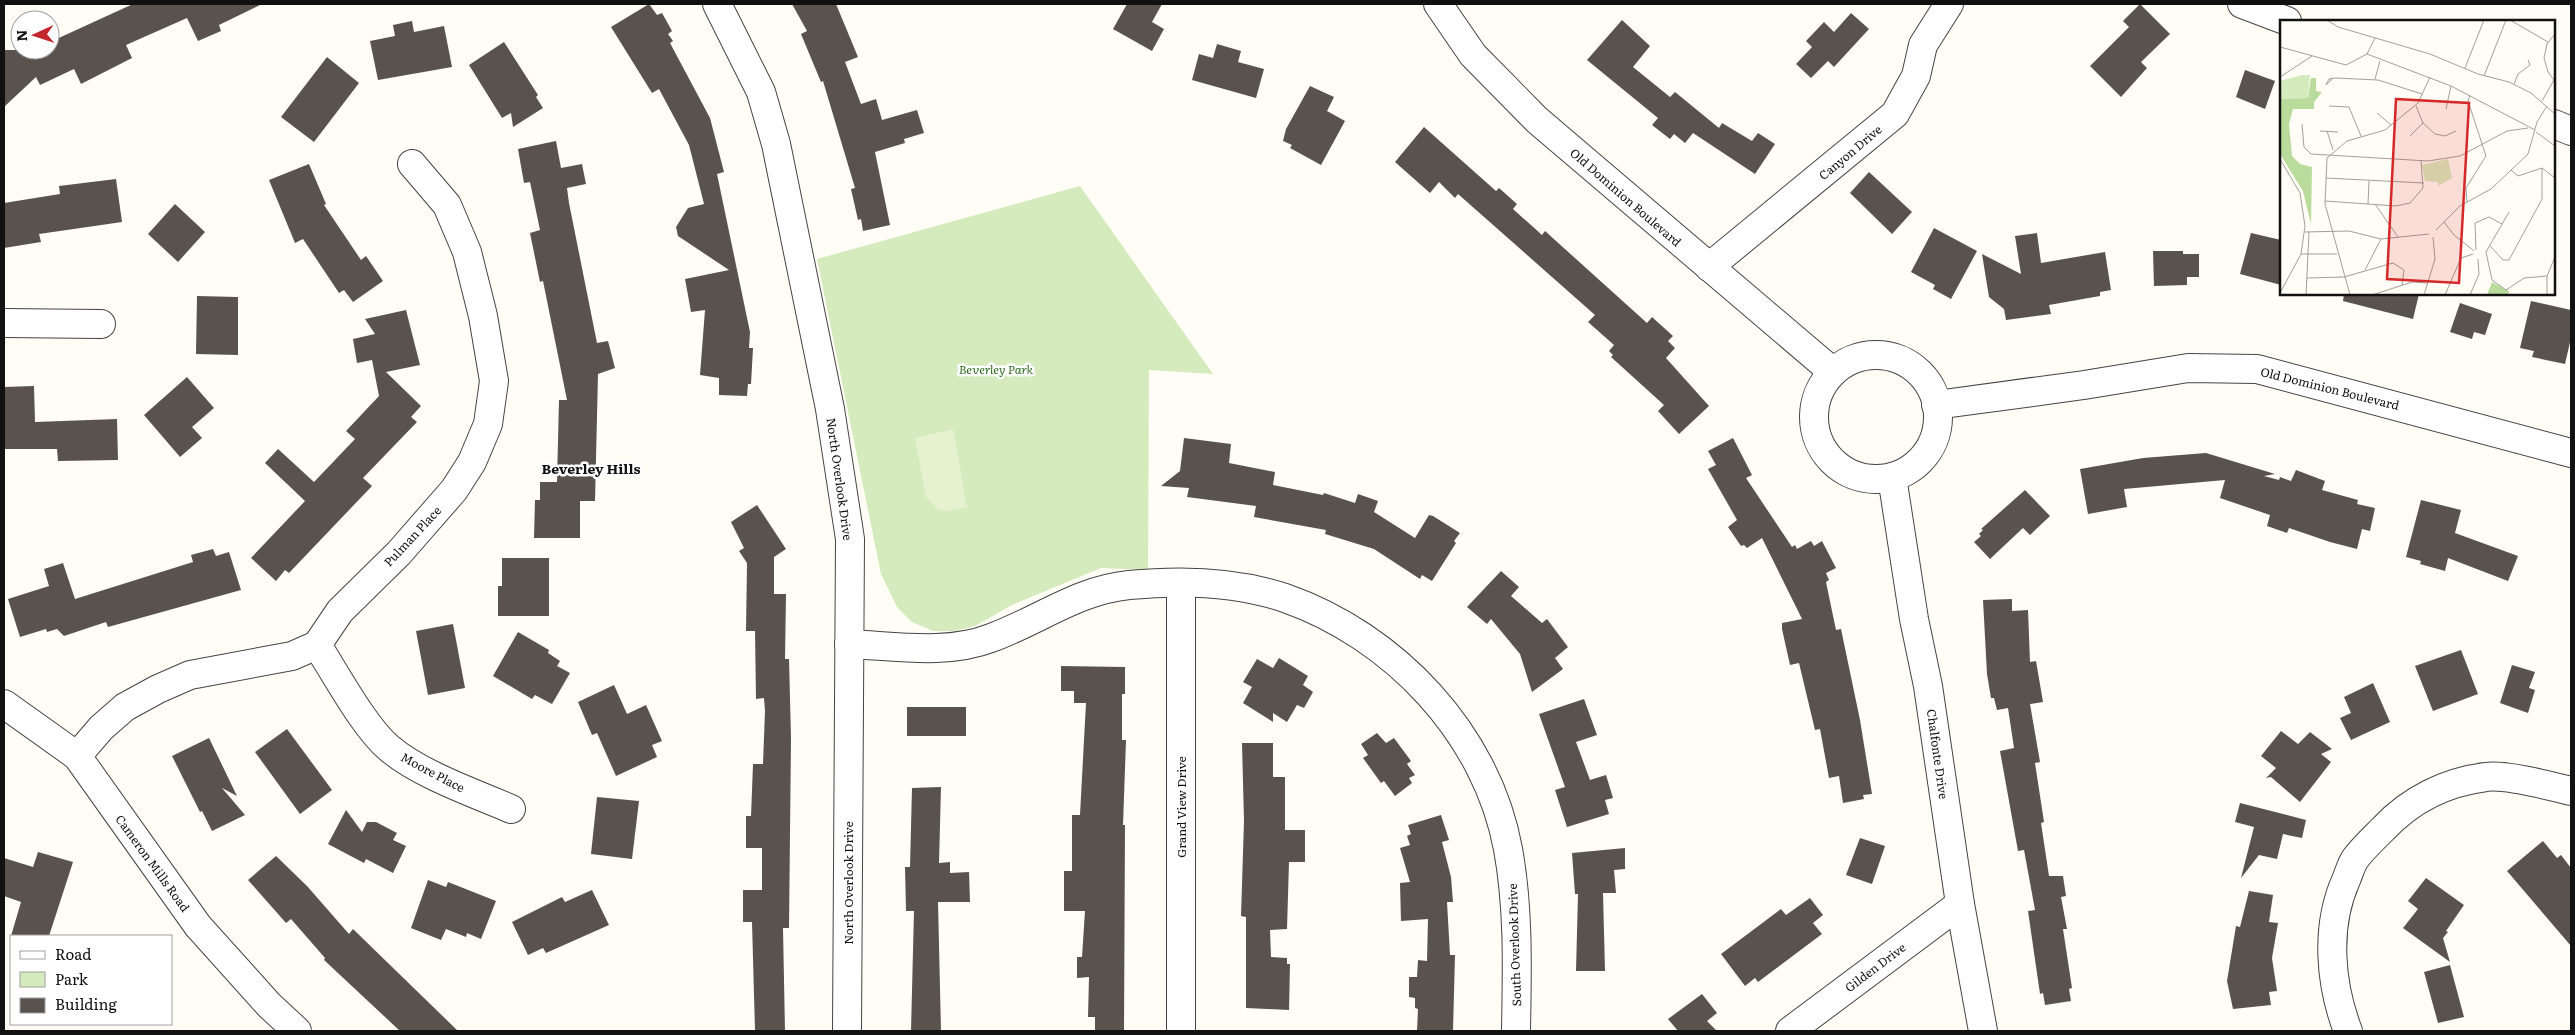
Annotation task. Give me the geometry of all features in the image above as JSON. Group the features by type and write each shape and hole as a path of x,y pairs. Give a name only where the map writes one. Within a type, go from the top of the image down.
{"street":[{"name":"North Overlook Drive","path":"717,4 761,92 776,144 830,409 850,540 847,1031"},
{"name":"Old Dominion Boulevard","path":"1438,4 1473,55 1537,120 1833,372"},
{"name":"Canyon Drive","path":"1709,267 1896,114 1916,76 1923,44 1949,4"},
{"path":"2242,4 2284,20"},
{"path":"2555,124 2571,131"},
{"name":"Pulman Place","path":"317,645 340,611 399,553 454,490 472,462 488,424 494,381 483,316 467,252 447,205 412,164"},
{"path":"4,324 101,324"},
{"path":"1871,355 1892,357 1910,365 1925,379 1934,396 1936,405 1938,416 1935,436 1926,453 1913,468 1892,477 1875,480 1855,476 1836,466 1822,450 1815,430 1814,409 1820,389 1833,372 1850,360 1871,355"},
{"name":"Old Dominion Boulevard","path":"1936,405 2084,385 2188,368 2257,369 2571,453"},
{"name":"Chalfonte Drive","path":"1892,477 1914,619 1928,686 1960,904 1983,1031"},
{"name":"South Overlook Drive","path":"849,644 955,647 991,639 1068,601 1101,589 1129,585 1201,582 1244,588 1284,598 1324,614 1362,636 1423,686 1452,721 1475,758 1501,821 1508,848 1514,894 1517,960 1516,1031"},
{"name":"Grand View Drive","path":"1181,584 1181,1031"},
{"path":"77,756 101,728 125,707 158,689 190,675 292,656 317,645"},
{"name":"Moore Place","path":"317,645 374,732 389,748 410,762 461,788 511,809"},
{"name":"Cameron Mills Road","path":"4,704 77,756 198,926 269,1004 297,1031"},
{"path":"2348,1031 2338,997 2332,961 2333,925 2339,896 2354,861 2375,837 2399,812 2425,796 2456,784 2488,776 2542,783 2571,791"},
{"name":"Gilden Drive","path":"1790,1031 1960,904"}],"green space":[{"name":"Beverley Park","path":"1080,186 1213,374 1149,370 1148,570 1101,568 1012,605 975,626 954,631 933,631 912,622 897,607 881,574 817,259"},
{"path":"953,429 967,507 948,511 938,510 926,497 915,438"}],"building":[{"path":"133,4 262,4 219,25 221,31 198,41 187,18 126,45 132,58 81,84 74,69 40,85 36,77 4,107 4,50 10,50 10,60 60,60 60,37"},
{"path":"649,4 657,15 662,13 672,31 668,34 673,41 670,43 710,118 724,172 717,174 750,332 749,348 753,348 751,384 748,384 747,396 719,395 719,378 700,375 705,310 691,312 685,279 729,270 678,236 676,227 688,208 704,204 689,145 659,89 652,93 611,27"},
{"path":"792,4 836,4 858,57 845,62 861,104 876,99 882,120 917,110 924,133 904,139 905,143 875,152 890,225 863,231 861,219 858,220 851,189 855,188 823,81 821,82 801,34 807,31"},
{"path":"1127,4 1162,4 1152,22 1164,29 1152,51 1113,29"},
{"path":"2140,4 2170,34 2141,62 2147,68 2121,97 2090,66 2129,27 2123,21"},
{"path":"1851,13 1869,29 1834,67 1828,61 1811,78 1796,64 1812,47 1806,41 1824,22 1834,32"},
{"path":"1622,20 1650,46 1633,67 1670,97 1675,92 1719,128 1722,123 1752,141 1758,133 1775,144 1755,174 1693,133 1685,143 1674,134 1670,139 1652,125 1658,118 1587,60"},
{"path":"412,21 414,32 444,26 452,67 378,80 370,41 395,36 393,25"},
{"path":"504,42 538,95 536,97 543,108 513,127 511,113 502,118 469,65"},
{"path":"1217,44 1241,51 1238,62 1264,69 1256,98 1192,80 1199,54 1213,58"},
{"path":"327,57 359,83 314,142 281,117"},
{"path":"2245,70 2275,81 2265,109 2236,97"},
{"path":"1310,86 1334,97 1327,111 1345,121 1321,165 1290,148 1292,145 1283,141 1286,129"},
{"path":"1424,127 1496,191 1499,188 1517,204 1513,209 1542,235 1545,231 1647,323 1652,317 1673,336 1668,341 1675,348 1666,358 1709,406 1679,434 1658,411 1664,405 1611,357 1613,355 1609,351 1614,345 1588,322 1595,315 1458,194 1455,198 1439,182 1430,193 1395,162"},
{"path":"556,141 561,168 582,164 586,184 567,188 569,203 597,343 608,341 615,368 598,374 595,501 580,501 580,538 534,538 535,500 540,500 540,482 557,482 559,400 567,400 543,281 540,282 530,233 540,230 530,182 524,183 518,149"},
{"path":"309,164 326,204 324,205 361,260 366,256 383,281 353,302 344,290 339,293 303,239 295,243 269,180"},
{"path":"1869,172 1912,212 1892,234 1850,193"},
{"path":"116,179 122,222 39,234 41,242 4,248 4,203 60,194 59,186"},
{"path":"175,204 205,232 178,262 148,234"},
{"path":"1934,228 1977,251 1951,299 1933,289 1935,285 1911,272"},
{"path":"2037,233 2041,263 2105,252 2111,290 2100,292 2100,296 2049,305 2051,314 2006,320 2004,309 1989,297 1982,254 2021,274 2015,236"},
{"path":"2251,233 2280,240 2280,285 2240,274"},
{"path":"2153,251 2183,251 2183,254 2199,254 2199,277 2187,277 2187,285 2154,286"},
{"path":"2344,295 2419,295 2413,319 2343,301"},
{"path":"197,296 238,297 238,355 196,354"},
{"path":"2531,301 2571,310 2571,338 2565,364 2532,357 2534,351 2520,348"},
{"path":"2460,303 2492,314 2485,335 2474,332 2472,339 2450,332"},
{"path":"406,310 420,365 386,372 421,406 411,417 417,422 363,478 372,486 289,573 285,570 276,581 251,558 305,501 265,463 278,449 314,482 355,439 346,431 379,396 372,360 357,363 353,339 375,334 365,319"},
{"path":"187,377 214,408 192,427 202,438 180,457 144,415"},
{"path":"34,386 35,422 117,419 118,460 58,461 57,449 4,449 4,387"},
{"path":"1184,438 1231,444 1229,463 1275,472 1273,485 1323,495 1324,493 1355,503 1358,494 1378,501 1374,512 1415,538 1429,515 1460,533 1454,541 1456,543 1432,581 1422,575 1420,579 1374,549 1325,534 1326,530 1254,517 1256,506 1187,497 1189,488 1161,486 1180,471"},
{"path":"1733,438 1752,475 1746,478 1792,547 1795,545 1797,549 1811,541 1814,546 1822,541 1836,568 1826,573 1829,580 1826,582 1836,630 1841,629 1860,720 1872,794 1863,795 1864,799 1843,803 1839,776 1829,778 1820,729 1815,730 1799,663 1790,665 1782,629 1782,623 1802,619 1762,538 1747,548 1744,545 1741,546 1728,527 1737,520 1708,469 1716,465 1708,451"},
{"path":"2206,453 2275,474 2264,476 2279,480 2280,477 2291,481 2296,470 2325,481 2322,490 2358,500 2357,504 2375,508 2370,531 2362,529 2357,549 2289,528 2287,533 2267,526 2270,515 2220,498 2225,480 2124,489 2127,507 2088,514 2080,469 2143,458"},
{"path":"2025,490 2050,516 2030,535 2023,528 1990,559 1974,542 1981,536 1979,534 1983,530 1981,529"},
{"path":"2421,500 2461,510 2455,533 2518,556 2508,581 2448,558 2445,571 2420,564 2421,561 2406,557"},
{"path":"757,505 786,549 774,557 774,594 786,594 785,659 789,659 791,738 789,928 783,928 785,1031 755,1031 752,922 743,922 743,890 762,890 762,848 746,848 746,816 751,816 753,764 763,764 765,711 764,698 756,699 755,631 746,631 747,563 739,551 744,548 731,522"},
{"path":"213,549 216,556 229,552 241,590 108,627 106,622 64,636 57,629 47,632 46,629 20,637 8,599 49,586 44,569 63,563 75,599 193,562 191,555"},
{"path":"502,558 549,558 549,616 498,616 498,586 502,586"},
{"path":"1501,571 1519,587 1511,596 1542,623 1547,619 1568,647 1555,658 1563,669 1532,692 1520,654 1491,619 1487,624 1467,607"},
{"path":"2012,599 2012,611 2028,610 2030,662 2036,661 2043,702 2030,704 2040,762 2035,763 2044,822 2041,823 2049,876 2063,876 2066,896 2061,897 2067,929 2063,929 2072,988 2069,989 2071,1001 2045,1005 2043,993 2040,994 2028,911 2035,910 2024,850 2018,851 2000,751 2014,748 2008,708 1997,710 1994,698 1991,698 1987,674 1983,600"},
{"path":"453,624 465,688 428,695 416,631"},
{"path":"518,632 549,650 548,653 560,661 557,666 570,673 552,704 535,695 532,699 493,676"},
{"path":"2461,650 2478,694 2433,711 2415,666"},
{"path":"1279,658 1308,676 1303,685 1313,692 1304,708 1297,705 1287,722 1273,713 1273,722 1243,703 1252,687 1243,682 1257,659 1273,668"},
{"path":"2512,665 2535,672 2529,688 2535,690 2528,713 2500,703"},
{"path":"1061,666 1125,667 1125,694 1122,694 1122,740 1126,740 1123,825 1125,825 1124,1031 1095,1031 1095,1017 1088,1017 1089,977 1077,978 1077,957 1082,957 1085,911 1064,911 1064,871 1072,871 1072,815 1080,815 1086,703 1074,703 1074,691 1061,691"},
{"path":"2373,683 2390,722 2351,740 2340,718 2351,713 2344,697"},
{"path":"614,685 627,714 646,705 662,741 652,745 657,757 616,776 597,733 592,735 578,702"},
{"path":"1584,699 1597,735 1576,742 1590,780 1606,775 1613,798 1605,800 1609,814 1567,827 1555,790 1565,787 1539,714"},
{"path":"907,707 966,707 966,736 907,736"},
{"path":"287,729 332,790 300,814 255,752"},
{"path":"2281,731 2298,744 2310,732 2332,749 2321,754 2331,762 2300,802 2271,777 2266,778 2276,768 2261,756"},
{"path":"1377,733 1386,743 1394,738 1411,761 1407,764 1415,775 1409,778 1412,783 1395,796 1384,781 1381,783 1363,758 1368,755 1361,744"},
{"path":"209,738 237,796 222,788 245,815 212,831 202,811 200,812 172,756"},
{"path":"1242,743 1273,743 1273,777 1285,777 1285,830 1305,830 1305,862 1289,862 1287,929 1270,930 1271,957 1287,958 1287,964 1290,964 1289,1010 1246,1008 1246,917 1241,916 1244,821"},
{"path":"941,787 939,863 950,862 950,873 969,872 970,902 938,902 941,1031 911,1031 914,911 906,911 905,867 910,867 912,788"},
{"path":"597,797 639,801 632,859 591,854"},
{"path":"2240,803 2306,820 2302,838 2283,834 2277,859 2259,855 2241,878 2254,827 2235,822"},
{"path":"346,810 362,832 367,822 376,822 397,833 393,840 406,846 393,873 366,859 364,863 328,844"},
{"path":"1441,815 1449,840 1442,842 1451,877 1453,902 1447,902 1450,955 1455,955 1453,1031 1417,1031 1418,1009 1415,1008 1415,998 1409,997 1409,977 1417,977 1418,960 1427,961 1428,919 1401,921 1400,883 1410,882 1400,848 1410,845 1407,836 1411,834 1408,825"},
{"path":"1860,838 1885,846 1872,884 1846,875"},
{"path":"2543,841 2557,858 2561,855 2571,868 2571,946 2507,871"},
{"path":"1625,848 1625,869 1614,870 1616,893 1603,893 1605,971 1576,971 1578,894 1575,894 1572,853"},
{"path":"38,852 73,862 49,935 11,935 21,902 4,896 4,858 33,867"},
{"path":"276,856 307,886 349,934 353,929 458,1031 400,1031 324,960 325,958 291,919 286,923 248,880"},
{"path":"2426,878 2464,905 2443,938 2450,962 2403,928 2418,909 2408,901"},
{"path":"428,880 446,887 448,882 496,901 481,939 467,933 466,937 446,929 441,940 411,928"},
{"path":"592,890 609,925 546,953 543,948 528,955 512,922 562,897 565,902"},
{"path":"2249,891 2273,895 2269,922 2278,923 2272,958 2277,991 2269,992 2271,1005 2233,1009 2227,981 2236,926 2240,927"},
{"path":"1810,898 1823,915 1813,923 1822,934 1758,982 1755,978 1745,986 1721,954 1781,909 1786,915"},
{"path":"2450,965 2464,1017 2438,1023 2424,972"},
{"path":"1702,994 1717,1013 1707,1021 1717,1031 1678,1031 1668,1019"}],"district":[{"name":"Beverley Hills","path":"591,468"}]}
